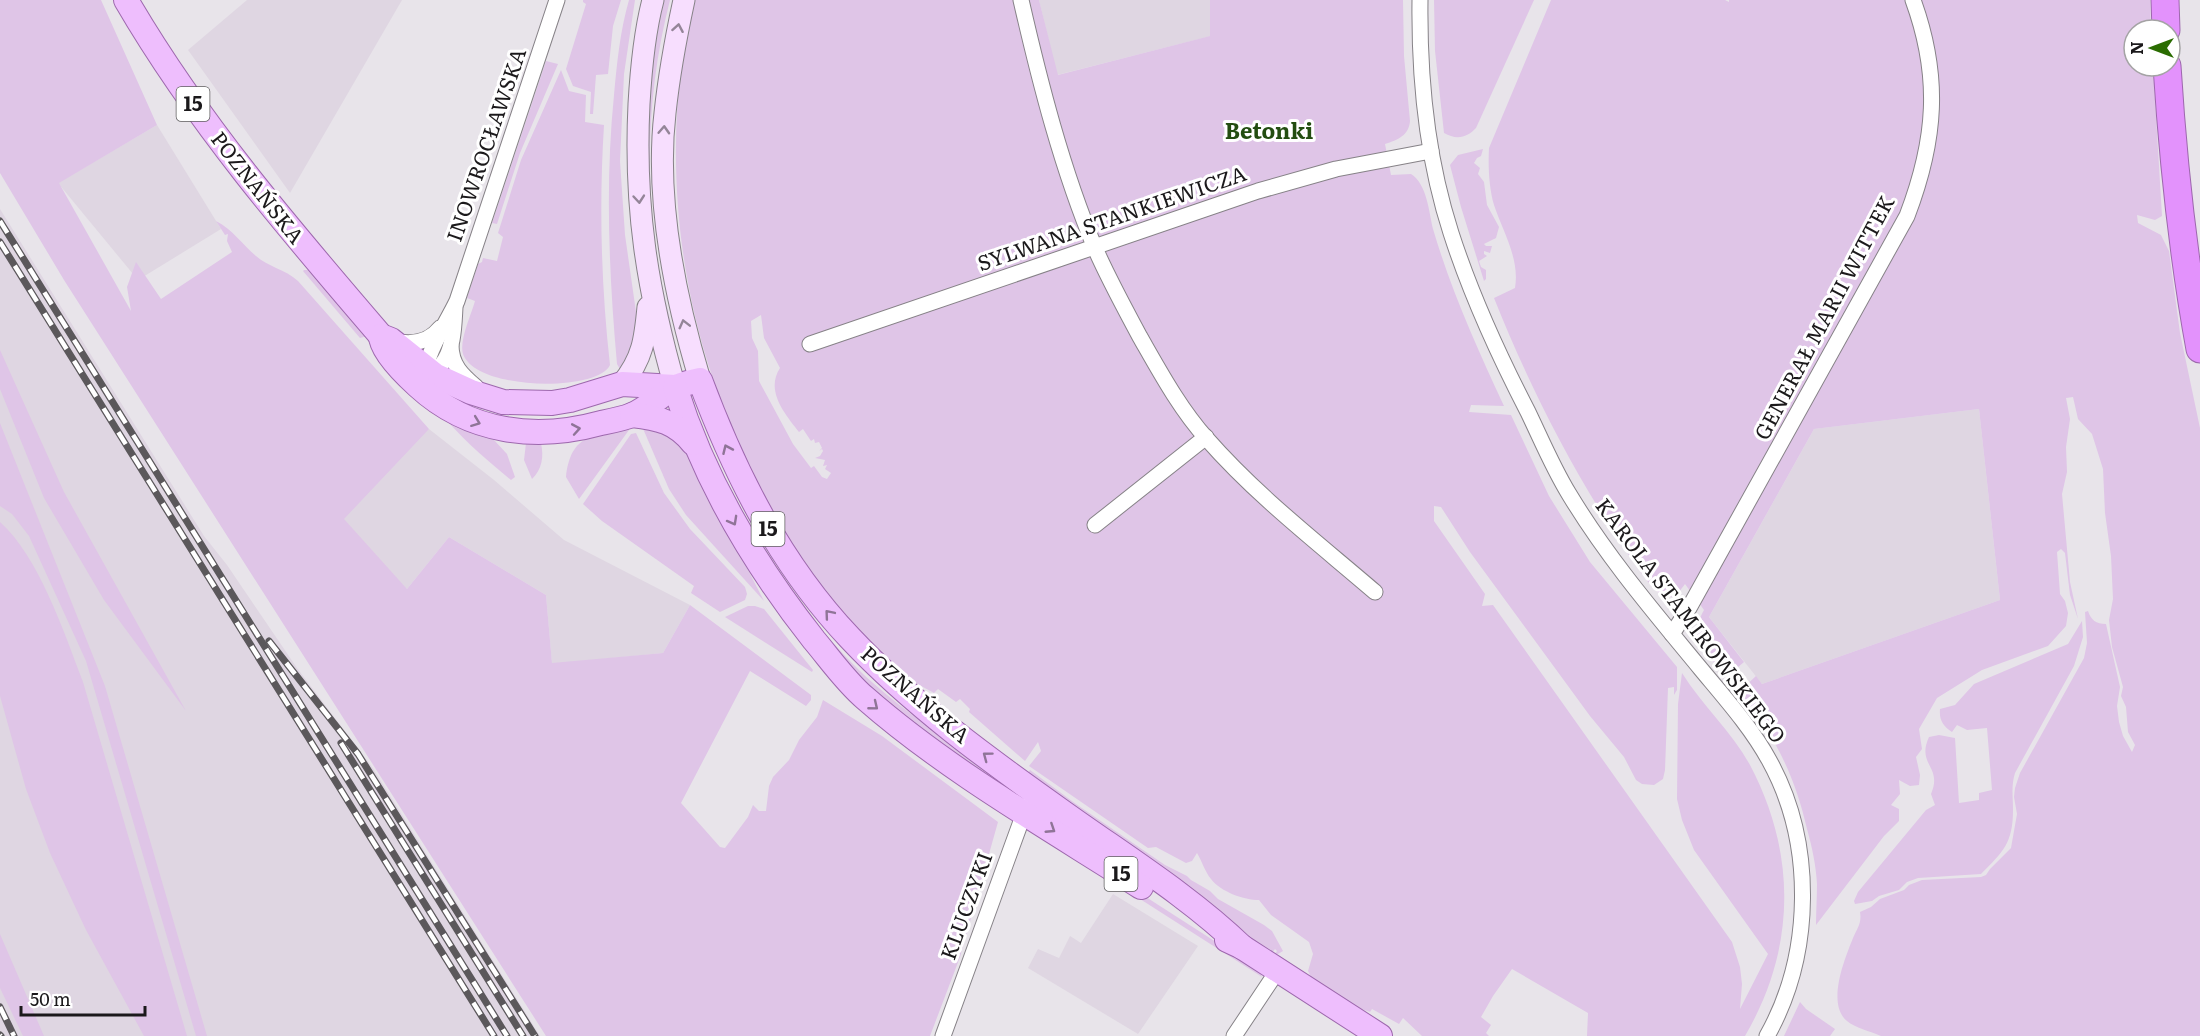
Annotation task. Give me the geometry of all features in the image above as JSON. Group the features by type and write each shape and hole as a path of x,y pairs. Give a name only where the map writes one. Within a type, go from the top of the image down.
{"highway":[{"path":"2165,0 2166,18"},
{"path":"2168,78 2175,178 2200,349"}],"main road":[{"name":"POZNAŃSKA","path":"126,0 142,29 195,108 242,171 306,250 386,338 381,343 385,350 423,378 490,399 524,404 570,400 622,384 675,387"},
{"path":"622,384 640,357 645,337 648,306 638,189 638,135 641,79 653,0"},
{"path":"684,0 664,114 664,192 677,293 700,380"},
{"path":"647,276 675,387"},
{"name":"POZNAŃSKA","path":"423,378 437,402 463,417 490,427 518,432 544,433 567,431 632,415 675,387 700,380 717,427 758,510 775,540 821,604 848,636 898,685 1029,801"},
{"name":"POZNAŃSKA","path":"675,387 698,450 729,514 754,558 808,632 863,697 913,737 1029,801 1213,919 1242,947 1380,1036"},
{"name":"POZNAŃSKA","path":"632,415 667,422 683,431 698,450"}],"street":[{"name":"INOWROCŁAWSKA","path":"455,304 558,0"},
{"path":"1021,0 1056,131 1095,247 1113,288 1151,356 1180,404 1230,464 1299,528 1375,592"},
{"name":"KAROLA STAMIROWSKIEGO","path":"1420,0 1423,89 1431,151 1450,231 1491,337 1567,491 1586,521 1609,556 1733,708 1759,743 1780,781 1793,823 1800,863 1801,932 1790,982 1776,1020 1767,1036"},
{"name":"GENERAŁ MARII WITTEK","path":"1672,634 1680,625 1907,216 1924,168 1932,110 1930,68 1923,29 1913,0"},
{"name":"SYLWANA STANKIEWICZA","path":"810,344 1258,191 1311,175 1431,151"},
{"path":"423,378 428,360 455,304"},
{"path":"423,378 440,367 446,358 451,340 455,304"},
{"path":"386,338 409,344 422,342 436,333 444,324"},
{"path":"451,340 452,358 456,368 490,399"},
{"path":"1095,525 1206,437"},
{"name":"KLUCZYKI","path":"943,1036 1029,801"},
{"path":"1234,1036 1278,970"}],"shaded area":[{"path":"0,0 101,0 157,125 59,183 131,311 127,287 136,262 161,299 232,252 227,241 228,234 225,235 216,221 261,260 298,281 429,429 344,519 407,589 449,537 546,595 552,663 663,653 690,605 811,695 811,700 806,706 750,671 681,803 720,847 725,848 748,817 753,805 759,811 766,811 769,786 773,777 789,760 799,740 817,717 823,700 882,736 998,822 960,957 930,1036 546,1036 64,280 0,173"},
{"path":"247,0 402,0 290,193 188,50"},
{"path":"583,0 621,0 613,26 608,74 596,75 593,114 590,114 591,92 573,86 566,69 586,4"},
{"path":"629,0 635,0 624,74 620,161 625,235 639,333 621,371 617,364 612,297 609,196 611,129 618,59"},
{"path":"661,0 670,0 653,98 650,131 651,197 658,263 678,362 658,287 646,156 652,54"},
{"path":"691,0 1039,0 1058,75 1210,36 1210,0 1403,0 1404,56 1410,121 1408,130 1402,136 1385,144 1391,175 1411,174 1421,184 1433,229 1456,297 1504,406 1471,405 1469,412 1511,415 1549,496 1590,562 1677,667 1677,690 1674,695 1674,687 1668,688 1663,779 1654,785 1642,784 1636,780 1624,757 1590,716 1470,552 1441,507 1434,506 1434,521 1485,594 1482,606 1493,605 1732,942 1740,967 1742,984 1740,1009 1768,954 1694,850 1682,820 1677,799 1678,704 1682,673 1743,753 1765,799 1776,833 1783,867 1784,901 1781,935 1774,969 1762,1003 1745,1036 1587,1036 1588,1013 1512,969 1481,1017 1491,1025 1486,1033 1489,1036 1422,1036 1403,1018 1399,1024 1372,1009 1370,1012 1343,1002 1319,986 1308,971 1313,954 1309,942 1271,915 1259,900 1233,894 1215,884 1197,853 1192,861 1186,863 1156,847 1148,848 1029,766 1041,751 1038,742 1025,761 969,712 970,709 960,699 956,702 938,689 934,693 910,680 890,662 831,597 777,518 748,464 724,409 704,352 690,293 681,234 676,173 678,98","holes":["761,315 764,338 780,368 775,385 779,402 799,432 803,429 811,441 814,439 815,443 819,442 822,448 819,451 822,449 823,451 815,458 825,460 823,466 827,465 825,469 831,473 827,479 822,477 814,466 811,468 793,444 759,381 758,351 752,338 751,321"]},
{"path":"1039,0 1210,0 1211,36 1057,75"},
{"path":"1434,0 1534,0 1476,128 1461,137 1453,137 1444,133 1435,51"},
{"path":"1551,0 1725,0 1729,2 1729,0 2150,0 2151,18 2122,18 2122,78 2154,78 2162,216 2155,220 2137,215 2138,223 2161,235 2169,251 2180,333 2200,428 2200,1036 1881,1036 1858,1028 1847,1021 1838,1004 1839,981 1860,923 1860,912 1871,907 1880,899 1922,880 1986,875 2011,848 2017,814 2015,788 2020,773 2084,658 2087,643 2085,612 2088,611 2094,621 2106,624 2120,687 2117,706 2119,722 2123,736 2132,752 2135,745 2128,732 2126,707 2121,696 2123,687 2112,647 2109,620 2113,599 2111,556 2105,513 2103,469 2092,434 2078,419 2073,397 2066,398 2070,419 2066,447 2067,472 2062,494 2070,582 2078,619 2070,595 2065,553 2061,549 2057,552 2060,594 2065,601 2068,613 2066,626 2048,646 1982,670 1937,698 1919,729 1922,749 1916,757 1920,775 1919,785 1910,786 1899,780 1900,794 1891,805 1899,809 1899,821 1884,836 1816,925 1815,863 1796,791 1774,741 1741,694 1741,690 1756,676 1762,684 2000,600 1979,409 1814,429 1709,617 1744,662 1731,673 1722,672 1703,650 1697,637 1699,621 1704,610 1685,584 1678,593 1668,597 1657,591 1646,579 1608,524 1571,462 1523,365 1494,298 1515,288 1516,277 1510,246 1492,198 1489,148"},
{"path":"546,61 558,64 520,153 497,224 492,223"},
{"path":"561,70 569,91 586,95 585,122 604,125 602,245 610,365 601,374 584,380 537,384 490,375 473,366 463,354 462,349 475,301 467,298 478,264 483,258 497,261 503,237 498,233 521,160"},
{"path":"157,125 221,229 138,280 58,183"},
{"path":"1483,149 1481,156 1474,163 1480,168 1478,174 1484,182 1487,205 1499,227 1496,238 1484,244 1492,246 1490,253 1484,251 1487,256 1479,261 1481,267 1486,270 1484,281 1450,165 1458,155"},
{"path":"0,209 204,536 227,565 297,668 372,767 540,1036 0,1036"},
{"path":"304,270 308,270 367,336 360,338"},
{"path":"0,350 64,492 186,711 104,600 44,498 0,389"},
{"path":"1979,409 2000,600 1762,684 1709,617 1814,429"},
{"path":"700,421 730,490 750,526 772,562 821,629 873,683 905,709 1006,780 999,789 918,733 858,676 830,643 753,537 696,423"},
{"path":"450,422 494,440 507,454 515,477 511,480 464,438"},
{"path":"0,423 105,686 207,1036 196,1036 86,661 29,536 12,514 0,506"},
{"path":"641,424 680,438 764,601 686,515 669,489"},
{"path":"629,427 579,499 566,477 573,452 586,439"},
{"path":"429,429 494,480 564,540 690,605 663,653 552,664 546,595 449,537 407,589 304,512"},
{"path":"636,433 664,493 690,529 745,587 747,594 745,600 720,612 691,593 694,586 602,521 583,504 631,434"},
{"path":"526,443 541,443 542,448 540,467 532,479 524,460"},
{"path":"0,522 27,555 49,596 83,682 187,1036 144,1036 86,930 50,853 26,789 0,696"},
{"path":"748,606 764,609 813,670 812,672 725,617"},
{"path":"2082,621 2083,637 2074,666 2015,773 2013,821 2009,839 2001,853 1981,874 1918,878 1907,882 1899,890 1879,896 1872,901 1855,904 1858,892 1926,810 1935,805 1931,794 1934,777 1926,754 1929,737 1939,735 1955,738 1959,803 1979,800 1979,793 1992,790 1987,728 1967,730 1957,725 1952,732 1942,722 1940,709 1955,705 1974,684 2068,644"},
{"path":"1030,770 1165,865 1187,876 1218,899 1264,925 1272,931 1283,951 1275,954 1277,951 1275,949 1272,953 1266,951 1025,776"},
{"path":"1037,827 1258,969 1262,977 1029,828"},
{"path":"1113,894 1198,946 1138,1034 1028,968 1038,949 1059,958 1070,936 1081,943"},
{"path":"0,934 44,1036 23,1036 0,988"},
{"path":"1800,1002 1806,1009 1835,1029 1830,1036 1784,1036"}],"railway":[{"path":"0,221 507,1036"},
{"path":"0,242 494,1036"},
{"path":"269,641 358,754 535,1036"},
{"path":"341,743 523,1036"},
{"path":"0,1007 14,1036"}],"district":[{"name":"Betonki","path":"1269,131"}]}
